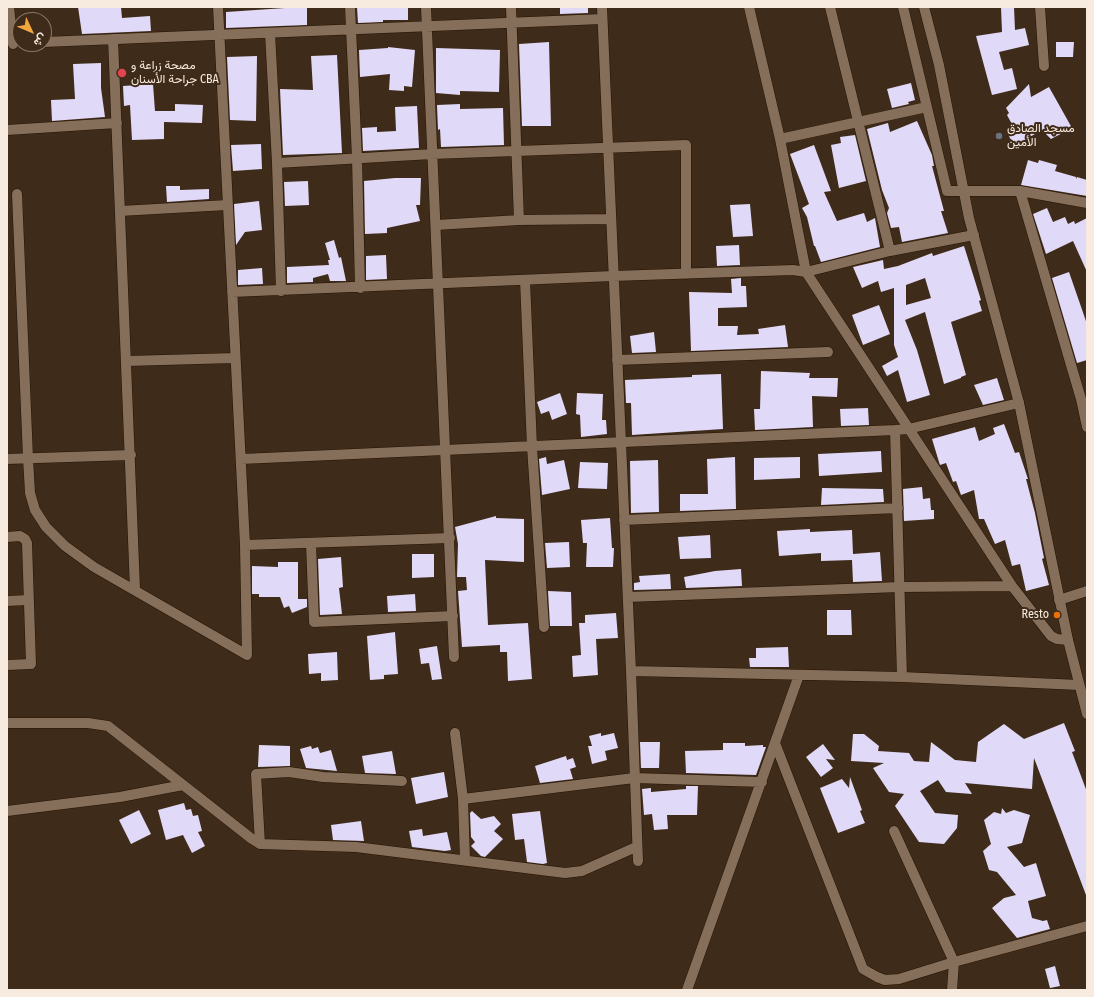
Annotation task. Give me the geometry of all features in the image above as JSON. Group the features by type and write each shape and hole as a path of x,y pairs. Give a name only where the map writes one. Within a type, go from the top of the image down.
{"street":[{"path":"9,7 12,35"},
{"path":"17,194 28,458 30,493 35,510 46,527 65,546 89,563 247,655 245,545 218,7"},
{"path":"350,7 357,158 360,288"},
{"path":"426,7 454,657"},
{"path":"511,7 519,220"},
{"path":"602,7 631,671 636,847 638,861"},
{"path":"749,7 780,139 806,272 1012,586 1051,636 1057,639 1068,640"},
{"path":"830,7 890,251"},
{"path":"903,7 947,191 1020,191 1087,203"},
{"path":"924,7 939,65 974,235 1020,403 1068,640 1087,714"},
{"path":"1040,7 1044,66"},
{"path":"52,42 219,34 512,24 602,19"},
{"path":"270,33 277,163 281,291"},
{"path":"113,39 131,455 135,589"},
{"path":"780,139 927,107"},
{"path":"7,130 117,123"},
{"path":"277,163 516,150 686,145 686,274"},
{"path":"1020,191 1079,392 1087,427"},
{"path":"120,211 227,205"},
{"path":"436,225 519,220 611,219"},
{"path":"232,292 438,285 613,276 793,270 806,272 890,251 974,235"},
{"path":"525,280 532,447 544,628"},
{"path":"617,360 828,352"},
{"path":"127,361 235,358"},
{"path":"241,459 895,430 908,429 1020,403"},
{"path":"895,430 902,677"},
{"path":"7,459 131,455"},
{"path":"624,520 898,508"},
{"path":"7,537 20,536 25,539 26,543 31,664 7,665"},
{"path":"245,545 450,538"},
{"path":"311,542 314,622 453,616"},
{"path":"628,597 900,587 1012,586"},
{"path":"1060,600 1087,591"},
{"path":"7,602 28,600"},
{"path":"631,671 902,677 1080,685"},
{"path":"688,990 799,675"},
{"path":"7,723 88,723 108,726 260,844 356,847 465,859 565,873 582,871 636,847"},
{"path":"455,733 463,799 465,859"},
{"path":"775,743 863,969 885,980 898,979 954,962 1087,926"},
{"path":"260,844 256,774 289,772 323,777 402,781"},
{"path":"463,799 634,778 762,782"},
{"path":"7,811 120,797 183,785"},
{"path":"894,831 954,962 952,990"}],"building":[{"path":"78,7 121,7 122,18 150,16 151,31 82,34"},
{"path":"357,7 408,7 408,20 383,20 383,22 358,23"},
{"path":"560,7 588,7 588,13 560,14"},
{"path":"1001,7 1014,7 1015,30 1025,28 1029,45 999,52 1004,70 1012,68 1017,89 992,95 976,36 1002,32"},
{"path":"307,8 307,25 226,28 226,12"},
{"path":"549,42 551,126 522,126 519,44"},
{"path":"1056,42 1074,42 1073,57 1056,57"},
{"path":"388,47 415,50 412,87 404,86 404,91 389,90 390,74 360,77 359,50"},
{"path":"436,48 500,50 499,92 460,91 460,95 436,93"},
{"path":"337,55 342,153 283,155 280,89 313,90 311,56"},
{"path":"257,56 256,121 230,120 227,57"},
{"path":"101,63 101,88 105,117 52,121 51,100 75,99 73,64"},
{"path":"911,83 915,100 908,102 909,104 892,108 887,89"},
{"path":"153,84 155,111 175,111 175,104 203,105 202,123 164,122 164,139 132,140 130,105 124,106 123,86"},
{"path":"1029,84 1031,97 1049,87 1072,128 1051,139 1042,130 1014,146 1008,134 1014,128 1007,115 1009,113 1006,108"},
{"path":"460,104 460,109 503,108 504,145 441,147 440,129 438,130 437,105"},
{"path":"417,106 419,148 363,151 362,128 377,127 377,132 396,131 395,107"},
{"path":"917,121 932,155 934,166 932,166 944,211 941,211 948,233 902,242 899,227 891,228 887,213 889,208 882,190 867,129 888,123 890,132"},
{"path":"855,135 866,181 839,188 831,145 841,143 840,137"},
{"path":"261,144 262,169 233,171 231,145"},
{"path":"814,145 831,191 824,192 837,221 864,213 867,222 875,218 880,247 821,262 814,246 807,217 802,208 809,204 790,154"},
{"path":"1028,160 1038,163 1039,160 1057,165 1055,171 1076,177 1077,179 1077,177 1087,180 1087,196 1021,185"},
{"path":"395,178 421,178 420,205 416,205 420,221 387,228 387,233 365,234 364,181"},
{"path":"308,181 309,205 285,206 284,182"},
{"path":"166,186 180,186 180,190 209,189 209,199 167,202"},
{"path":"259,201 262,230 245,232 236,245 234,204"},
{"path":"750,204 753,236 733,237 730,205"},
{"path":"1047,208 1053,222 1065,217 1068,224 1074,221 1075,224 1087,218 1087,272 1073,241 1046,254 1033,214"},
{"path":"334,240 339,258 341,257 346,281 330,281 328,274 313,278 313,282 287,283 287,267 329,265 328,260 330,260 325,243"},
{"path":"739,245 740,265 717,266 716,246"},
{"path":"964,246 981,300 979,301 982,311 951,322 966,375 944,384 925,312 905,320 917,350 930,395 907,402 898,370 887,376 882,366 898,357 894,345 894,288 881,292 878,281 862,288 853,267 883,260 884,269 898,266 932,253 933,256","holes":["925,278 931,298 906,305 906,285"]},
{"path":"386,255 387,279 366,280 366,256"},
{"path":"262,268 263,284 238,285 238,270"},
{"path":"1069,272 1087,324 1087,360 1077,363 1052,278"},
{"path":"741,278 741,286 746,286 747,307 718,308 718,326 738,326 737,335 759,334 758,329 785,325 788,347 691,351 689,292 732,293 731,279"},
{"path":"879,305 890,334 863,345 852,315"},
{"path":"654,332 656,352 632,353 630,336"},
{"path":"761,371 810,373 809,378 838,378 837,397 812,396 813,427 755,430 754,409 760,409"},
{"path":"721,374 723,429 632,435 631,403 626,403 625,380"},
{"path":"997,378 1004,400 983,405 974,385"},
{"path":"560,393 567,414 552,420 549,411 541,414 537,402"},
{"path":"577,393 603,394 602,420 606,420 607,434 581,437 580,415 576,414"},
{"path":"868,408 869,425 841,426 840,409"},
{"path":"1004,424 1015,453 1019,452 1028,479 1026,479 1035,513 1044,558 1042,559 1049,585 1026,591 1020,564 1012,566 1005,540 995,544 984,519 979,519 974,490 961,495 956,481 953,482 946,463 940,465 932,439 975,427 979,441 995,434 993,428"},
{"path":"881,451 882,472 819,476 818,454"},
{"path":"546,457 547,464 564,460 570,489 542,495 539,459"},
{"path":"735,457 736,509 680,511 680,494 708,494 707,459"},
{"path":"800,457 800,478 754,480 754,458"},
{"path":"658,460 659,512 631,513 630,461"},
{"path":"580,462 608,463 607,489 578,488"},
{"path":"922,487 923,499 930,498 931,510 934,510 934,519 904,521 903,489"},
{"path":"822,488 883,489 884,502 821,505"},
{"path":"496,516 496,518 524,519 524,562 485,560 488,625 528,623 532,679 508,681 507,652 500,652 500,645 462,647 458,591 467,590 466,577 457,577 458,544 455,527"},
{"path":"610,518 612,548 614,548 613,567 586,567 587,543 583,543 581,520"},
{"path":"810,529 810,532 852,530 853,554 880,552 882,581 853,582 852,560 821,561 821,553 779,556 777,531"},
{"path":"710,535 711,558 680,559 678,537"},
{"path":"569,542 570,567 547,568 545,543"},
{"path":"412,554 434,554 434,577 412,578"},
{"path":"341,557 343,587 339,588 342,614 320,615 318,559"},
{"path":"278,562 298,562 298,599 307,599 307,607 292,613 289,606 284,608 280,597 259,597 259,594 252,594 252,566 278,567"},
{"path":"741,569 742,586 686,588 684,577 715,571"},
{"path":"670,574 671,589 634,590 634,583 640,582 639,576"},
{"path":"548,591 571,592 572,626 550,626"},
{"path":"415,594 416,611 388,612 387,596"},
{"path":"827,610 851,610 852,635 827,635"},
{"path":"616,613 618,638 596,639 598,675 573,677 572,656 581,655 579,623 585,623 585,615"},
{"path":"395,632 398,674 384,675 384,679 370,680 367,636"},
{"path":"437,646 442,679 432,680 429,663 421,664 419,649"},
{"path":"788,647 789,667 750,667 749,658 756,658 756,648"},
{"path":"337,652 338,680 321,681 321,673 309,674 308,654"},
{"path":"1064,723 1075,751 1072,752 1087,792 1086,895 1034,758 1032,789 965,783 972,794 946,792 938,780 920,791 935,813 958,815 957,828 944,844 919,842 895,806 904,794 889,792 873,768 884,763 851,761 853,734 864,734 879,746 878,751 909,753 914,761 929,762 931,742 955,760 976,762 978,742 1004,724 1024,739"},
{"path":"601,733 601,736 614,733 618,748 605,751 607,760 592,764 588,746 592,746 589,736"},
{"path":"640,742 660,742 659,768 641,768"},
{"path":"723,743 745,743 745,746 763,745 763,747 766,747 756,775 686,773 685,751 723,750"},
{"path":"823,744 835,760 826,759 833,768 821,777 806,757"},
{"path":"259,745 290,746 290,766 258,767"},
{"path":"311,746 312,749 318,747 320,753 331,750 337,771 306,768 300,749"},
{"path":"392,751 396,774 365,773 362,756"},
{"path":"566,756 567,760 573,758 576,767 570,769 573,779 540,783 535,766"},
{"path":"444,772 448,797 416,804 411,778"},
{"path":"850,777 865,823 838,833 820,788 842,779 849,788"},
{"path":"686,786 698,786 697,815 667,815 668,829 654,830 652,814 644,815 642,789 651,788 651,792 686,789"},
{"path":"184,803 186,810 191,809 193,816 198,815 202,831 198,832 205,846 192,853 183,835 166,840 158,810"},
{"path":"1002,808 1006,813 1014,810 1030,815 1022,843 1007,847 1024,867 1036,863 1046,896 1028,901 1032,918 1043,921 1047,920 1050,929 1017,938 992,908 1004,898 1016,895 997,872 989,870 983,851 991,844 984,820 994,812 1001,814"},
{"path":"139,810 151,834 131,844 119,820"},
{"path":"472,811 481,819 494,816 501,824 494,831 503,839 485,857 481,856 471,846 475,842 471,837 470,813"},
{"path":"540,811 547,863 543,864 527,862 524,839 515,840 512,814"},
{"path":"361,821 364,841 333,840 331,825"},
{"path":"422,829 423,836 447,832 451,850 445,851 412,847 409,831"},
{"path":"1055,966 1060,986 1050,988 1045,969"}],"place":[{"name":"مصحة زراعة و جراحة الأسنان CBA","path":"122,73"},
{"name":"مسجد الصادق الأمين","path":"999,136"},
{"name":"Resto","path":"1057,615"}]}
